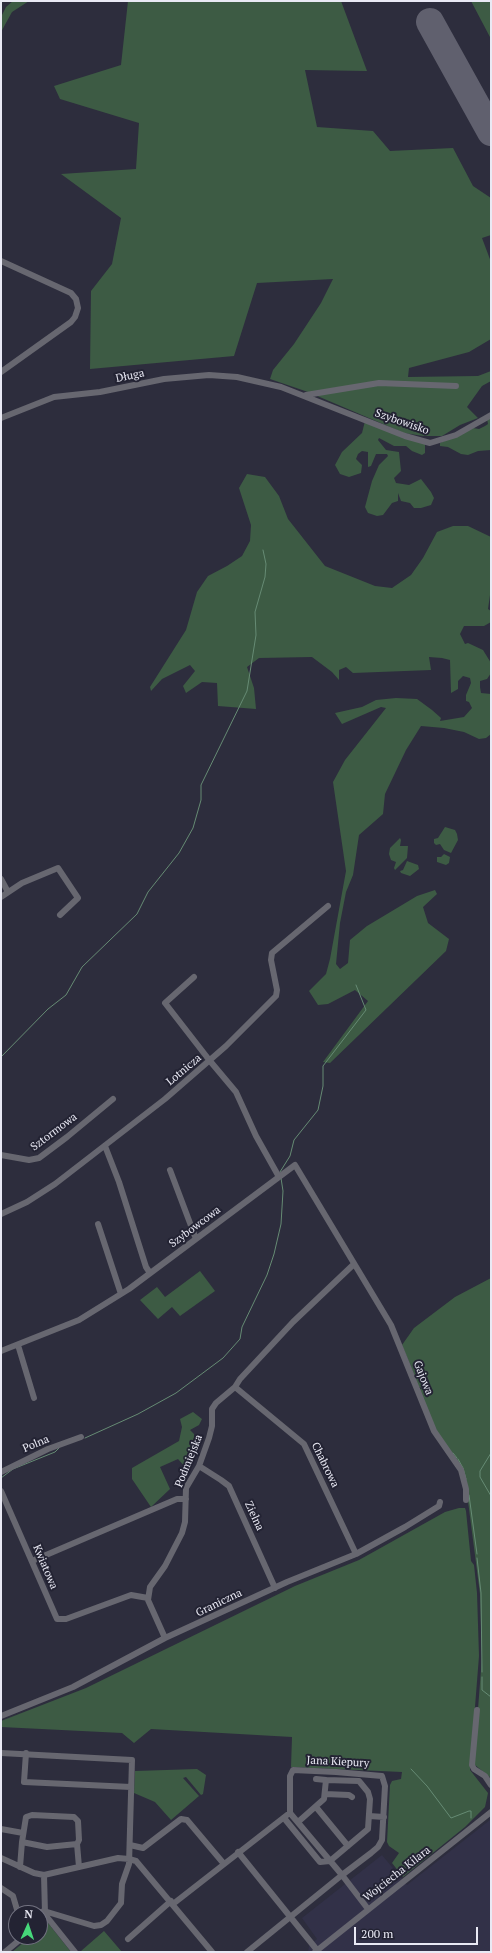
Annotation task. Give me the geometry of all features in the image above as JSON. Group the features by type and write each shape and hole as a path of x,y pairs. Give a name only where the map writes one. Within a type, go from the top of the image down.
{"street":[{"path":"1,261 71,293 76,299 78,308 75,317 71,322 1,372"},
{"name":"Długa","path":"1,418 54,397 100,392 164,379 224,376 266,383"},
{"name":"Szybowisko","path":"266,383 306,395 406,436 430,443 456,435 491,415"},
{"name":"Szybowisko","path":"306,395 379,383 456,386"},
{"path":"1,897 22,883 58,868 78,898 60,915"},
{"path":"1,879 8,892"},
{"name":"Lotnicza","path":"1,1214 27,1202 55,1184 210,1062 265,1009 276,996 277,990 271,960 272,953 328,906"},
{"path":"194,977 165,1003 210,1062 236,1092 256,1136 279,1177"},
{"name":"Sztormowa","path":"1,1155 29,1160 39,1158 113,1099"},
{"path":"105,1146 119,1182 146,1267 150,1274"},
{"name":"Szybowcowa","path":"1,1351 79,1320 150,1274 295,1165 354,1264"},
{"path":"170,1170 196,1239"},
{"path":"98,1224 120,1294"},
{"name":"Podmiejska","path":"148,1598 150,1587 165,1566 182,1533 186,1488 199,1466 212,1426 212,1409 293,1322 354,1264"},
{"name":"Gajowa","path":"354,1264 393,1330 434,1431 461,1470 466,1500"},
{"path":"18,1345 34,1398"},
{"name":"Chabrowa","path":"234,1387 304,1444 356,1554"},
{"name":"Polna","path":"1,1472 48,1449 81,1437"},
{"name":"Zielna","path":"199,1466 222,1480 228,1486 275,1588"},
{"name":"Kwiatowa","path":"1,1490 57,1619 66,1619 131,1595 148,1598"},
{"path":"32,1561 177,1499 186,1499"},
{"name":"Graniczna","path":"1,1716 73,1687 165,1638 275,1588 356,1554 439,1506 440,1502"},
{"path":"148,1598 165,1638"},
{"path":"476,1710 472,1766 474,1769 482,1773 491,1785"},
{"path":"1,1753 26,1753 132,1760 129,1864 122,1884 122,1904 107,1921 101,1925 94,1926 48,1915"},
{"path":"26,1753 24,1782 131,1787"},
{"name":"Jana Kiepury","path":"290,1812 290,1776 293,1770 382,1776 385,1786 381,1843 371,1854 342,1876"},
{"path":"284,1818 320,1862 330,1861 368,1829 370,1799 366,1789 359,1782 325,1784 316,1779"},
{"path":"298,1822 324,1799 325,1784"},
{"path":"325,1794 349,1795 352,1797"},
{"path":"316,1807 348,1846"},
{"path":"128,1939 290,1812 368,1909"},
{"name":"Wojciecha Kilara","path":"316,1951 491,1812"},
{"path":"20,1867 23,1833 26,1817 29,1815 74,1817 78,1821 78,1867"},
{"path":"369,1816 384,1817"},
{"path":"130,1845 144,1848 181,1819 187,1820 222,1866"},
{"path":"1,1829 23,1833"},
{"path":"22,1842 47,1847 77,1844"},
{"path":"238,1852 316,1951"},
{"path":"1,1858 20,1867 44,1875 118,1858 129,1858 142,1867 212,1952"},
{"path":"43,1905 44,1875"},
{"path":"247,1952 342,1876"},
{"path":"1,1888 13,1896 16,1905"},
{"path":"48,1920 75,1952"},
{"path":"5,1952 13,1945"}],"shaded area":[{"path":"490,1820 491,1952 308,1952 309,1946 317,1939 302,1918 382,1855 407,1885"}],"green space":[{"path":"13,1 29,1 12,12 1,32 1,17 6,7"},
{"path":"128,1 341,1 367,71 305,70 317,127 373,131 390,151 453,148 473,186 491,198 491,235 482,238 491,262 491,339 469,352 409,368 408,377 478,376 491,371 491,381 482,386 467,407 478,418 460,425 442,436 423,436 404,433 308,392 270,379 273,370 294,344 321,303 333,279 257,283 234,356 90,369 91,291 112,264 121,218 61,174 136,169 139,123 60,99 54,86 121,65"},
{"path":"471,1 491,1 491,39"},
{"path":"491,417 491,450 478,451 468,455 461,454 448,447 440,446 440,443 473,428 479,429 485,426 488,424 487,419"},
{"path":"365,421 425,443 425,453 422,455 412,451 406,446 394,446 379,438 378,440 386,450 399,452 401,471 394,478 396,483 409,485 421,479 434,498 431,505 421,508 414,508 410,503 401,501 398,493 398,501 392,503 383,515 377,516 368,513 365,507 372,481 379,465 388,456 387,454 376,454 371,466 368,467 368,452 362,451 358,454 356,459 362,465 361,473 349,477 340,474 335,465 342,452 362,433"},
{"path":"247,474 265,477 279,496 288,519 325,566 375,586 392,588 411,575 423,558 437,532 453,526 468,526 491,537 491,588 488,609 491,611 491,622 484,626 464,626 460,634 465,644 468,643 483,650 491,663 491,673 487,679 480,681 480,687 481,693 491,694 491,734 486,738 479,739 464,732 421,726 406,750 385,794 383,814 359,835 353,875 346,892 340,923 336,964 340,969 348,963 350,940 367,926 417,896 435,890 437,894 423,907 428,923 449,939 446,951 330,1063 323,1062 368,1001 355,990 328,1004 318,1005 309,991 326,974 346,871 333,782 345,760 386,708 381,707 342,724 335,713 362,707 376,700 396,698 417,699 441,718 440,721 464,717 472,708 469,702 466,701 466,695 471,683 470,678 463,676 458,681 458,689 451,693 450,660 442,658 429,657 431,670 353,673 346,667 339,670 339,680 332,672 312,657 259,658 247,667 254,688 256,709 218,706 217,683 202,682 186,693 183,686 195,671 190,665 162,679 151,691 150,687 186,630 197,592 208,576 242,556 250,541 251,525 239,488"},
{"path":"445,827 455,830 457,834 458,840 451,853 444,850 440,844 436,845 434,843 434,839 438,838"},
{"path":"400,838 400,846 408,846 407,858 395,870 394,868 396,862 391,860 389,854 390,848"},
{"path":"444,854 450,857 449,863 446,865 437,862 437,857 441,857"},
{"path":"407,861 418,865 419,869 410,876 401,873 400,871 403,870"},
{"path":"200,1271 215,1291 180,1316 172,1307 158,1319 140,1300 157,1287 165,1297"},
{"path":"491,1278 491,1778 475,1765 474,1761 482,1657 480,1594 465,1478 432,1424 418,1390 423,1388 419,1387 402,1345 414,1328 455,1297"},
{"path":"193,1412 202,1419 199,1425 190,1430 194,1434 195,1447 192,1456 186,1468 178,1459 160,1467 170,1489 151,1507 132,1479 132,1468 179,1441 182,1427 180,1419"},
{"path":"465,1508 466,1511 471,1561 474,1565 477,1593 479,1656 470,1770 488,1793 485,1807 465,1827 403,1877 392,1863 399,1853 389,1846 387,1842 390,1785 392,1781 401,1779 402,1772 291,1767 292,1737 151,1729 134,1743 122,1733 1,1727 1,1721 86,1688 295,1586 359,1560 445,1512"},
{"path":"197,1769 206,1775 203,1794 201,1795 186,1777 183,1778 199,1796 171,1820 155,1802 134,1793 135,1771"},
{"path":"48,1923 71,1952 12,1952 20,1945 48,1945"},
{"path":"104,1931 122,1952 81,1951"}],"waterway":[{"path":"1,1057 48,1009 66,995 82,967 137,914 148,892 179,853 193,828 201,800 201,785 247,691 256,635 255,612 265,577 266,564 263,550"},
{"path":"280,1172 290,1156 294,1140 318,1110 323,1086 323,1066 366,1010 356,985"},
{"path":"85,1438 138,1414 176,1393 223,1358 240,1339 242,1327 267,1275 274,1254 281,1224 283,1191 281,1178"},
{"path":"1,1478 13,1469 55,1452 60,1447"},
{"path":"453,1453 457,1458"},
{"path":"491,1453 480,1471 480,1477 491,1496"},
{"path":"458,1459 463,1468 466,1479"},
{"path":"469,1495 477,1554"},
{"path":"477,1558 481,1593 482,1672"},
{"path":"482,1677 482,1690 491,1697"},
{"path":"411,1769 427,1786 451,1818 469,1811 471,1811 471,1818"}],"runway":[{"path":"430,22 491,132"}]}
